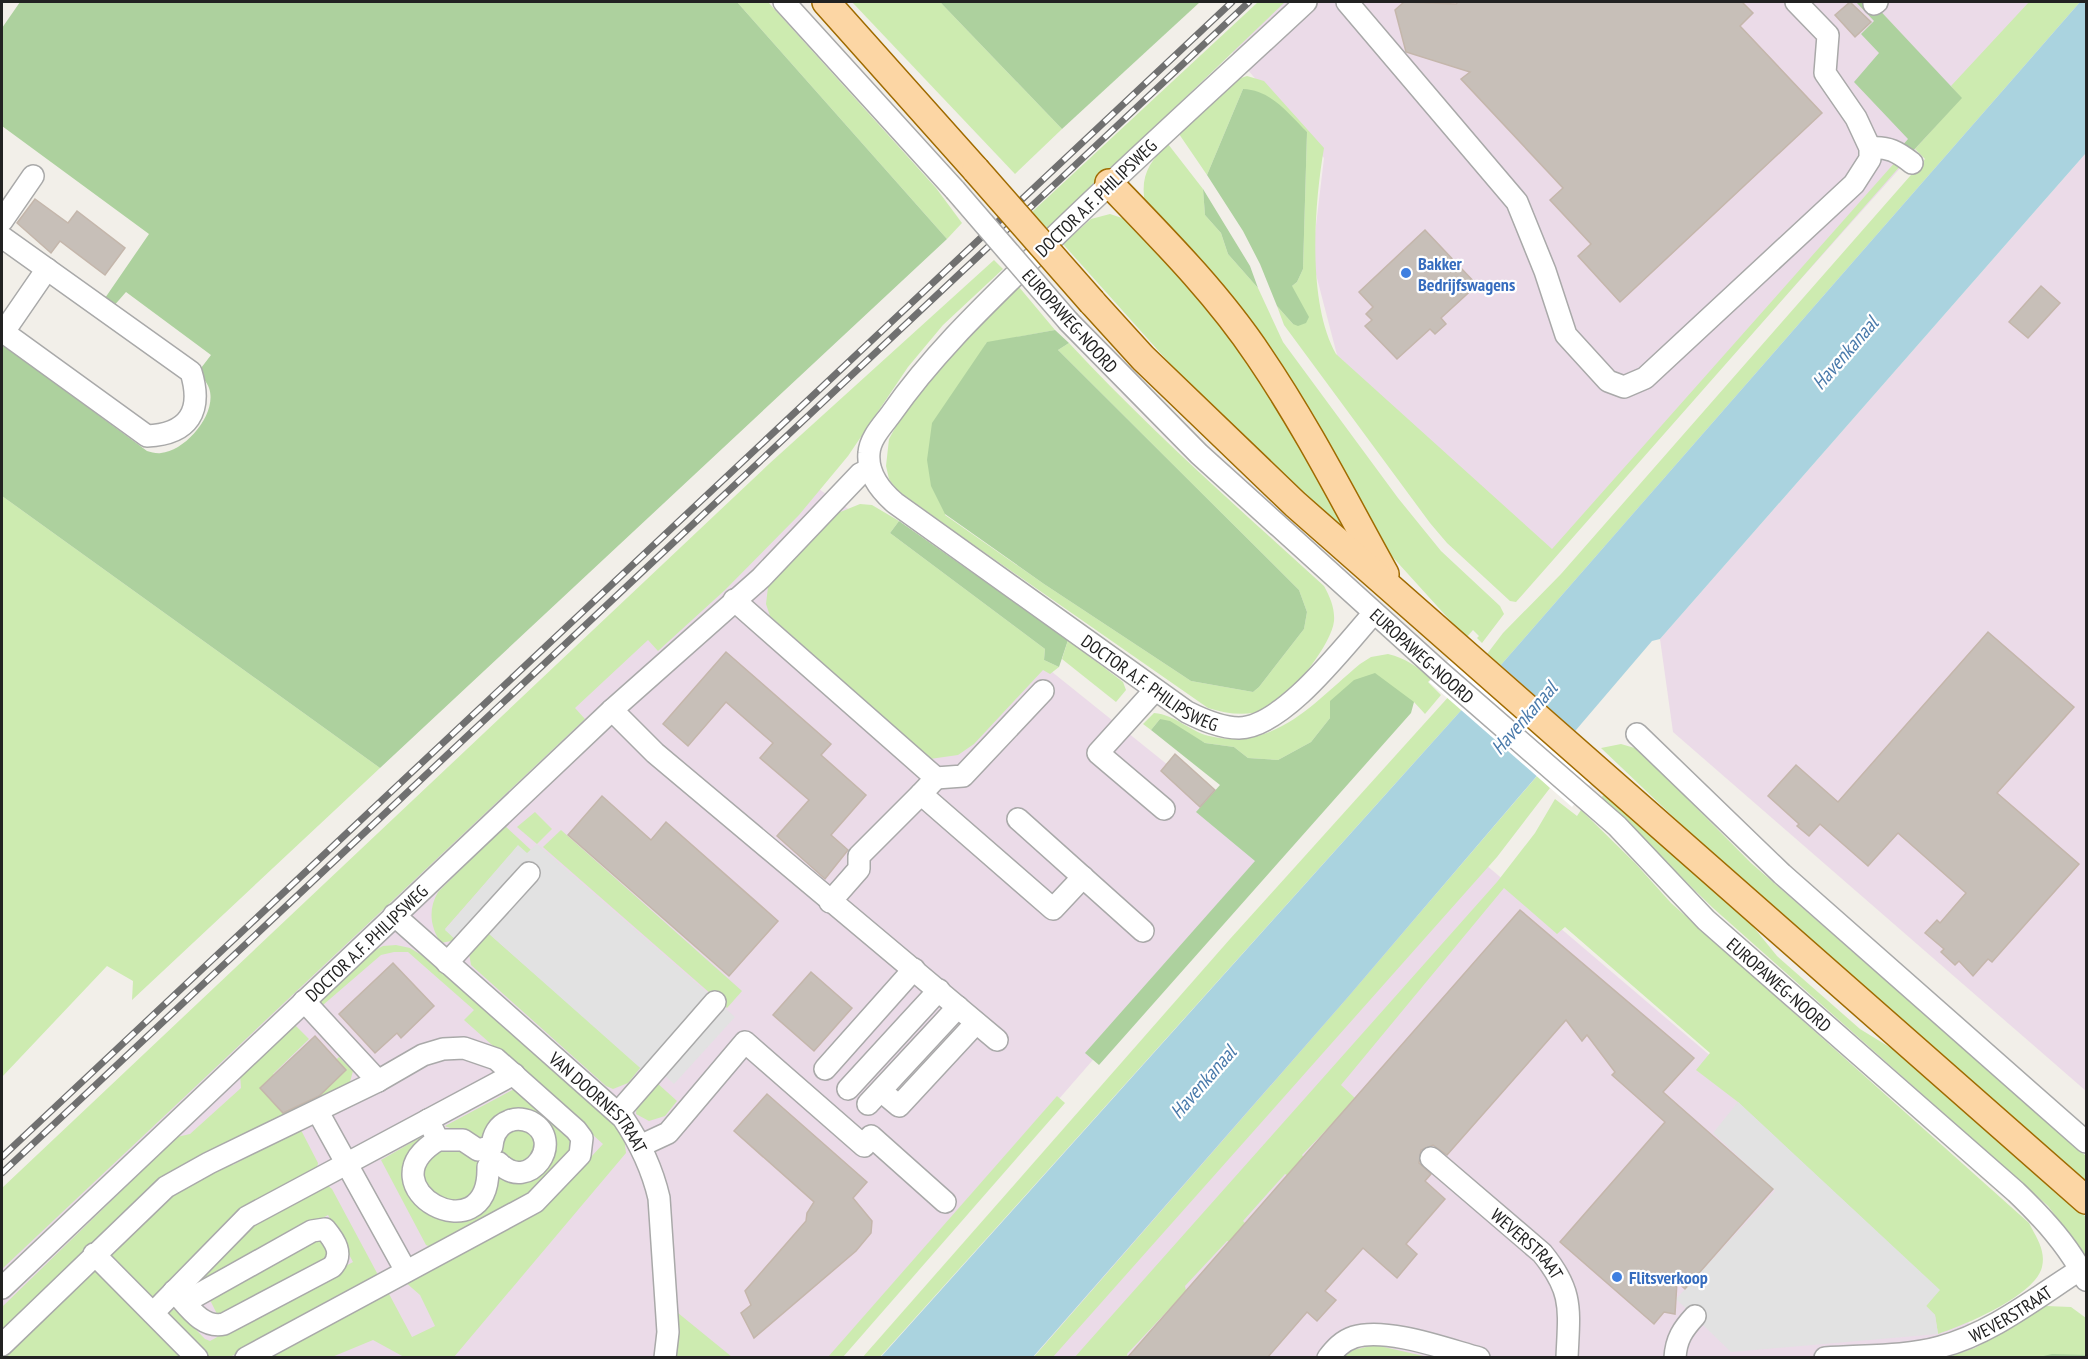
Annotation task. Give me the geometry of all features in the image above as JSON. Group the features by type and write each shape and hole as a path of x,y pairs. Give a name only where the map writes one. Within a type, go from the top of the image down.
{"main road":[{"name":"EUROPAWEG-NOORD","path":"826,2 1092,302 1209,423 1295,504 2086,1200"},
{"path":"1109,183 1179,256 1258,354 1302,422 1394,590"}],"street":[{"name":"EUROPAWEG-NOORD","path":"784,2 955,190 1069,322 1199,454 1439,671 1617,826 1680,896 1713,927 2016,1192 2043,1218 2084,1275"},
{"name":"DOCTOR A.F. PHILIPSWEG","path":"1306,2 1109,183 938,352 872,441 869,453 870,469 882,492 895,502 1186,712 1209,723 1240,728 1265,720 1290,705 1374,613"},
{"path":"1347,2 1517,202 1545,271 1566,335 1608,381 1624,387 1646,378 1854,184 1870,159 1870,148 1856,118 1825,73 1827,35 1796,2"},
{"path":"1870,148 1881,147 1893,150 1912,163"},
{"path":"2,221 33,176"},
{"path":"2,237 47,269 191,372 197,404 191,417 178,429 164,436 147,436 2,332 47,269"},
{"name":"DOCTOR A.F. PHILIPSWEG","path":"2,1288 612,710 734,600 762,578 860,474 870,469"},
{"path":"734,600 936,778"},
{"path":"1155,690 1098,753 1164,809"},
{"path":"830,902 859,869 859,856 936,778 963,776 1043,691"},
{"path":"612,710 655,753 830,902 862,924 997,1040"},
{"path":"1636,734 1782,874 2086,1142"},
{"path":"921,794 1053,909 1083,877"},
{"path":"1018,819 1143,931"},
{"path":"447,963 529,873"},
{"name":"VAN DOORNESTRAAT","path":"394,915 618,1113 640,1146 654,1176 659,1198 668,1332 665,1358"},
{"path":"825,1069 914,969"},
{"path":"848,1089 939,990"},
{"path":"304,1001 378,1081"},
{"path":"618,1113 715,1002"},
{"path":"958,1007 874,1097 899,1106 976,1023"},
{"path":"640,1146 668,1133 746,1042 864,1146 871,1136 945,1202"},
{"path":"2,1345 166,1187 209,1163 318,1112 423,1055 454,1048 485,1054 514,1074 582,1138 580,1155 535,1202 246,1358"},
{"path":"179,1296 247,1217 514,1074"},
{"path":"318,1112 406,1271"},
{"path":"428,1120 438,1140"},
{"path":"438,1140 463,1140 489,1157 488,1180 484,1192 477,1201 456,1211 433,1207 417,1190 415,1167 427,1147 438,1140"},
{"name":"WEVERSTRAAT","path":"1431,1158 1526,1239 1554,1267 1566,1289 1569,1305 1567,1358"},
{"path":"153,1313 179,1296 312,1231 325,1228 338,1249 337,1262 332,1267 224,1324 214,1326 207,1324 179,1296"},
{"path":"94,1254 197,1358"},
{"name":"WEVERSTRAAT","path":"1825,1358 1926,1350 1950,1344 1980,1332 2084,1275"},
{"path":"1675,1358 1676,1346 1682,1330 1695,1316"},
{"path":"1328,1358 1341,1343 1353,1337 1380,1334 1479,1358"}],"shaded area":[{"path":"1274,2 2049,2 1551,558 1337,355 1312,259 1324,158 1227,46"},
{"path":"2086,153 2086,1091 1673,732 1660,639"},
{"path":"780,463 853,512 1275,851 834,1357 2,1358 2,1189"},
{"path":"537,844 735,1017 674,1084 663,1074 656,1082 487,932 456,940 445,930 518,845 527,853"},
{"path":"1472,853 1900,1217 1991,1357 1033,1358"},
{"path":"1738,1102 1940,1290 1926,1306 1935,1315 1938,1334 1731,1352 1676,1299 1775,1191 1713,1133"}],"green space":[{"path":"20,2 737,2 947,239 380,768 2,496 2,344 150,452 171,451 190,438 204,419 211,398 208,386 198,372 211,355 126,292 112,308 103,301 149,234 2,126 2,28"},
{"path":"737,2 768,2 936,188 962,223 947,239"},
{"path":"852,2 940,2 1062,129 1015,174"},
{"path":"940,2 1200,2 1062,129"},
{"path":"1258,2 1285,2 1048,229 1032,212"},
{"path":"1856,2 1872,2 1962,98 1911,153 1902,146 1908,139 1854,82 1879,53 1861,34 1874,21"},
{"path":"2029,2 2080,2 1500,666 1487,654 1503,633 1561,574 1925,159 1915,149 1961,98 1951,86"},
{"path":"1247,76 1264,81 1324,148 1320,171 1315,253 1320,308 1336,354 1552,549 1897,160 1902,164 1516,602 1510,601 1447,543 1430,523 1284,325 1277,306 1293,324 1292,286 1297,282 1303,269 1307,132 1243,89 1207,175 1179,134 1238,79"},
{"path":"1243,89 1253,90 1271,98 1307,132 1303,269 1297,282 1292,286 1309,317 1306,323 1298,326 1293,324 1277,306 1260,264 1243,231 1207,175"},
{"path":"1168,144 1203,189 1205,215 1221,233 1228,254 1258,288 1283,342 1398,498 1441,551 1500,606 1504,614 1482,643 1473,630 1466,638 1389,553 1145,203 1145,177 1151,163"},
{"path":"1203,189 1250,266 1258,288 1228,254 1221,233 1205,215"},
{"path":"1110,214 1137,223 1237,340 1355,540 1189,385 1063,244 1091,219"},
{"path":"994,260 1003,269 943,325 908,367 848,456 799,515 725,590 658,651 648,640 575,708 585,719 2,1269 2,1188 770,463"},
{"path":"1019,287 1055,330 986,343 945,515 1044,584 1191,681 1253,692 1304,629 1307,612 1299,590 1058,350 1069,343 1162,437 1324,586 1334,612 1334,621 1326,643 1297,683 1267,709 1260,712 1237,714 1208,708 961,536 897,490 889,479 886,466 889,439 900,419 947,358"},
{"path":"1055,330 1069,343 1058,350 1299,590 1307,612 1304,629 1253,692 1191,681 1044,584 945,514 931,486 927,460 932,423 987,342"},
{"path":"2,496 380,768 132,1000 133,981 107,966 2,1077"},
{"path":"860,504 872,505 899,521 890,533 1045,649 1044,660 1059,667 1050,674 1043,670 974,744 958,755 930,759 770,616 766,604 768,587 833,515"},
{"path":"899,521 1068,640 1059,667 1044,660 1045,649 890,533"},
{"path":"1068,640 1123,682 1126,690 1116,702 1062,659"},
{"path":"1388,654 1406,661 1421,671 1431,679 1428,682 1441,695 1425,714 1414,702 1330,718 1311,742 1278,760 1248,758 1234,747 1205,743 1160,719 1151,730 1143,724 1154,713 1162,714 1209,736 1233,739 1254,737 1292,720 1371,657"},
{"path":"1375,673 1414,702 1411,713 1099,1065 1085,1053 1255,861 1196,812 1220,785 1151,730 1160,719 1170,721 1205,743 1234,747 1248,758 1278,760 1311,742 1330,718 1330,701 1354,680"},
{"path":"1451,694 1465,706 880,1357 862,1358 1230,939"},
{"path":"1621,744 1638,749 1751,863 2086,1156 2086,1183 1725,866 1601,748"},
{"path":"1537,776 1550,788 1497,857 1053,1357 1033,1358 1348,997"},
{"path":"1606,792 1738,908 1777,956 1860,1029 1909,1059 2086,1217 2086,1256 2048,1206 1713,908 1601,798"},
{"path":"1555,799 1577,816 1581,810 1635,863 1671,903 2029,1223 2043,1255 2042,1267 2037,1278 2013,1299 1965,1324 1938,1334 1935,1315 1926,1306 1939,1290 1738,1102 1696,1070 1710,1053 1565,927 1557,934 1504,888 1341,1085 1356,1099 1302,1155 1304,1158 1289,1176 1285,1174 1243,1221 1246,1224 1231,1242 1227,1241 1185,1286 1186,1291 1127,1354 1128,1357 1074,1358 1497,882 1535,833"},
{"path":"535,812 552,829 537,844 517,827"},
{"path":"505,826 531,850 527,854 518,846 445,929 456,940 441,943 434,931 432,918 433,905 438,892"},
{"path":"561,830 742,991 727,1008 543,847"},
{"path":"487,932 641,1067 628,1083 613,1089 606,1086 471,965 469,953"},
{"path":"396,945 410,948 423,956 613,1124 624,1137 626,1153 454,1357 404,1357 373,1340 332,1357 261,1358 388,1292 412,1337 435,1326 420,1295 404,1281 552,1199 603,1144 464,1020 474,1010 408,952 381,955 323,1005 320,1001 370,953 383,946"},
{"path":"295,1025 309,1039 273,1074 295,1097 339,1057 353,1071 350,1082 152,1188 2,1333 2,1307 177,1137 190,1134 241,1088 240,1074"},
{"path":"656,1082 677,1101 665,1116 649,1121 636,1114 637,1103"},
{"path":"516,1088 572,1136 572,1149 534,1192 431,1247 426,1245 381,1160 421,1137 424,1140 415,1149 425,1208 435,1217 449,1218 494,1176 507,1172 531,1173 544,1169 552,1152 530,1113 486,1140 445,1126"},
{"path":"1057,1096 1065,1103 843,1357 828,1357"},
{"path":"519,1126 536,1137 536,1157 511,1166 498,1151 501,1135"},
{"path":"298,1128 318,1163 317,1168 154,1298 148,1296 109,1255 166,1195 223,1165 233,1165"},
{"path":"442,1144 476,1156 479,1162 480,1173 468,1199 448,1204 423,1186 422,1165"},
{"path":"327,1185 332,1189 377,1273 376,1278 230,1357 206,1357 167,1314 169,1309 177,1310 205,1339 210,1341 353,1262 328,1215 190,1290 248,1225"},
{"path":"316,1238 322,1238 329,1256 218,1316 210,1300"},
{"path":"95,1270 187,1358 2,1358 88,1273"},
{"path":"2046,1306 2071,1307 2086,1318 2086,1355 1945,1358 1975,1348"},
{"path":"678,1313 732,1357 676,1358"},
{"path":"1375,1345 1428,1357 1343,1358 1353,1350"},
{"path":"2052,1354 2086,1355 2086,1357 2039,1357"}],"water":[{"name":"Havenkanaal","path":"2080,2 2086,2 2086,153 1660,639 1652,641 1348,997 1033,1357 880,1358 1465,706"}],"pier":[{"path":"1469,637 1609,761 1572,807 1429,682"}],"building":[{"path":"1404,2 1456,4 1458,2 1742,2 1753,13 1740,26 1822,113 1620,302 1578,256 1591,244 1550,200 1563,188 1461,79 1470,72 1406,52 1395,10"},
{"path":"1850,2 1871,22 1855,37 1835,15"},
{"path":"35,199 68,223 77,211 125,248 105,275 60,241 51,253 17,223"},
{"path":"1425,230 1477,285 1441,318 1446,324 1435,334 1430,329 1397,359 1365,326 1372,320 1366,314 1373,307 1359,292"},
{"path":"2041,286 2060,303 2028,338 2009,322"},
{"path":"1988,632 2074,707 1997,793 2079,864 1992,962 1988,959 1973,976 1959,961 1955,965 1941,952 1944,949 1925,933 1937,920 1940,923 1966,893 1898,833 1868,866 1820,824 1809,836 1768,796 1796,765 1838,802"},
{"path":"726,652 831,744 821,755 866,795 831,835 848,850 825,879 777,836 809,800 760,758 773,743 726,702 688,746 663,724"},
{"path":"1175,754 1215,790 1200,807 1161,771"},
{"path":"602,796 651,840 666,822 778,921 729,976 568,835"},
{"path":"1520,910 1694,1058 1663,1092 1773,1189 1685,1289 1677,1282 1675,1314 1664,1312 1654,1324 1560,1242 1665,1122 1612,1075 1615,1072 1587,1035 1582,1041 1566,1020 1447,1155 1433,1145 1421,1150 1419,1163 1431,1174 1425,1181 1445,1199 1406,1244 1417,1254 1397,1278 1363,1248 1325,1291 1336,1300 1317,1321 1307,1312 1267,1358 1127,1358"},
{"path":"393,963 434,1006 401,1038 397,1033 375,1053 339,1014"},
{"path":"811,972 852,1008 814,1051 773,1015"},
{"path":"315,1036 346,1070 319,1096 283,1113 260,1088"},
{"path":"767,1094 867,1182 853,1198 872,1221 871,1233 856,1251 754,1338 741,1313 751,1305 745,1291 806,1221 807,1213 814,1202 734,1131"}],"railway":[{"path":"2,1157 1232,2"},
{"path":"2,1173 1249,2"}],"place":[{"name":"Bakker Bedrijfswagens","path":"1406,273"},
{"name":"Flitsverkoop","path":"1617,1277"}]}
